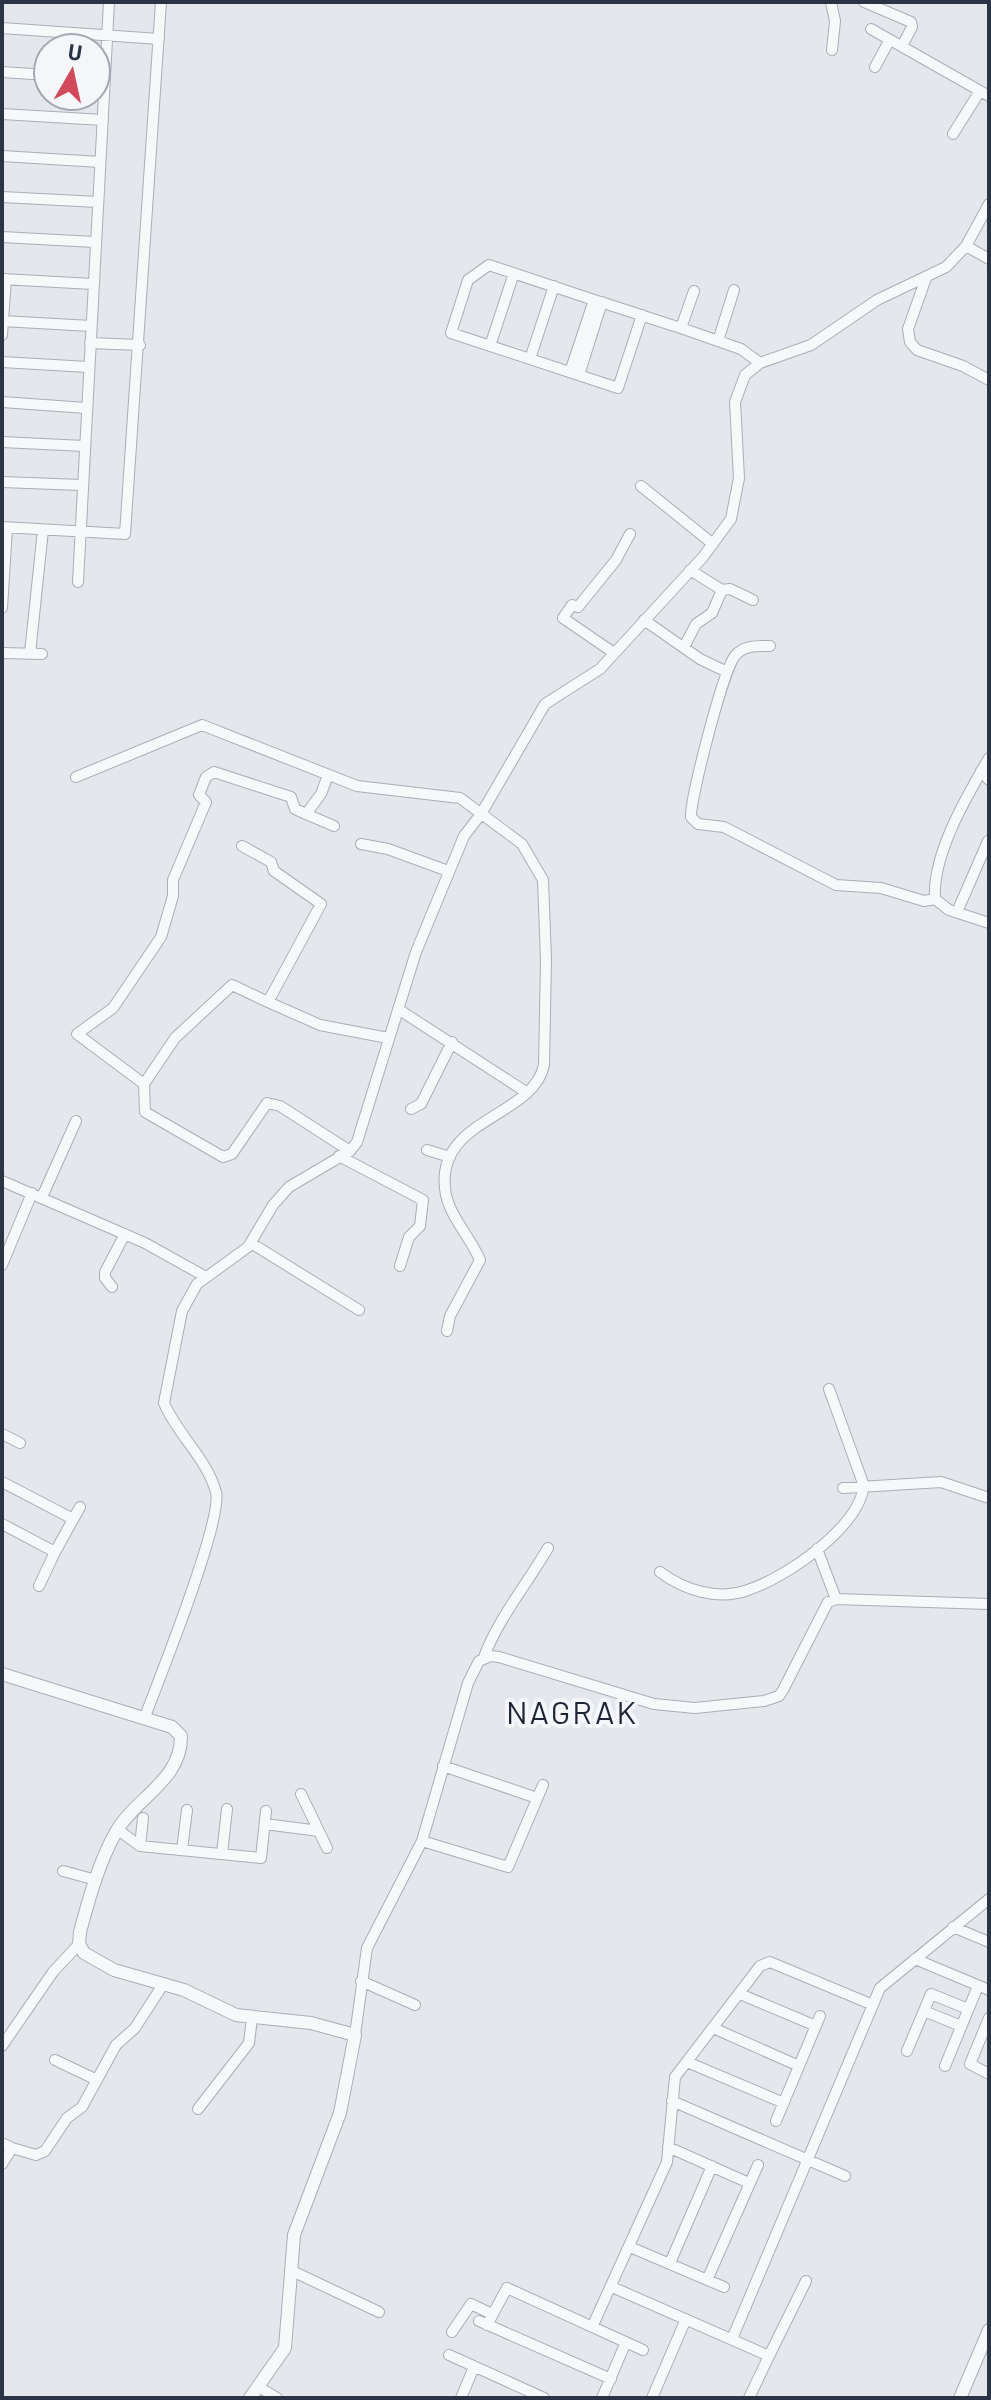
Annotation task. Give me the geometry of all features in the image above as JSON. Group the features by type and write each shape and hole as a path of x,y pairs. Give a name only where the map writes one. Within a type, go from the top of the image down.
{"street":[{"path":"107,32 109,2"},
{"path":"2,608 5,528 125,534 161,2"},
{"path":"831,2 835,21 832,50"},
{"path":"864,2 911,22 912,27 902,46"},
{"path":"2,28 62,32"},
{"path":"871,29 985,93 953,134"},
{"path":"112,35 159,39"},
{"path":"875,67 889,41"},
{"path":"2,72 32,74"},
{"path":"78,582 102,112"},
{"path":"2,114 103,120"},
{"path":"2,156 100,162"},
{"path":"2,197 98,202"},
{"path":"144,1719 186,1605 216,1508 209,1473 164,1403 182,1311 190,1293 251,1243 273,1205 289,1187 344,1154 363,1131 388,1038 448,871 464,836 481,814 545,704 591,675 614,653 713,544 731,519 737,498 736,391 745,375 760,363 811,345 877,300 946,267 966,246 988,207"},
{"path":"2,237 94,242"},
{"path":"966,246 989,259"},
{"path":"642,315 618,388 451,333 468,280 489,265 554,286 598,301 642,315 681,328 741,349 760,363"},
{"path":"490,346 514,273"},
{"path":"926,278 908,329 910,342 917,350 939,356 989,380"},
{"path":"2,335 4,279 93,284"},
{"path":"530,359 554,286"},
{"path":"718,341 734,290"},
{"path":"681,328 694,291"},
{"path":"574,373 598,301"},
{"path":"2,321 91,326"},
{"path":"90,343 140,345"},
{"path":"2,362 88,367"},
{"path":"2,402 86,408"},
{"path":"2,442 84,446"},
{"path":"2,482 81,485"},
{"path":"641,486 713,544"},
{"path":"2,653 36,654 43,530"},
{"path":"614,653 563,618 572,605 578,607 616,560 630,534"},
{"path":"690,570 722,590 730,589 753,600"},
{"path":"684,647 696,624 712,613 722,590"},
{"path":"644,620 727,672"},
{"path":"770,646 742,650 727,672 715,703 691,809 694,822 724,827 836,885 881,888 924,901 935,899 957,912 989,923"},
{"path":"76,777 202,725 370,789 460,798 522,844 543,880 546,961 544,1065 542,1074 526,1092 469,1131 450,1157 445,1182 449,1205 480,1260 450,1316 447,1331"},
{"path":"935,899 936,884 951,832 989,758"},
{"path":"981,771 989,780"},
{"path":"144,1084 77,1034 113,1008 161,937 171,908 173,880 206,802 199,795 206,777 214,772 291,797 297,811 334,826"},
{"path":"306,814 321,794 328,775"},
{"path":"957,912 988,841"},
{"path":"361,844 388,849 448,871"},
{"path":"242,846 271,862 274,871 321,904 268,1002"},
{"path":"388,1038 320,1025 232,985 175,1038 144,1084 145,1112 223,1157 232,1154 267,1103 280,1106 344,1154 423,1200 420,1226 409,1237 400,1266"},
{"path":"398,1009 526,1092"},
{"path":"411,1109 421,1104 452,1042"},
{"path":"2,1265 76,1121"},
{"path":"427,1150 450,1157"},
{"path":"2,1181 125,1234 206,1277"},
{"path":"112,1287 104,1275 125,1234"},
{"path":"251,1243 359,1310"},
{"path":"660,1572 678,1585 694,1591 747,1591 817,1549 853,1517 862,1501 864,1486 829,1389"},
{"path":"2,1434 20,1443"},
{"path":"2,1482 73,1519"},
{"path":"843,1488 941,1482 989,1498"},
{"path":"39,1586 80,1507"},
{"path":"2,1524 55,1552"},
{"path":"250,2398 285,2348 290,2270 298,2222 340,2113 367,1948 422,1841 475,1666 484,1657 496,1628 517,1603 548,1548"},
{"path":"817,1549 836,1599"},
{"path":"484,1657 499,1657 654,1704 695,1708 764,1701 779,1696 823,1607 836,1599 989,1604"},
{"path":"2,1674 177,1730 181,1736 180,1749 165,1778 117,1829 96,1880 79,1944 53,1972 2,2046"},
{"path":"443,1766 537,1798"},
{"path":"422,1841 508,1867 543,1785"},
{"path":"301,1794 327,1848"},
{"path":"222,1854 227,1809"},
{"path":"182,1850 187,1810"},
{"path":"117,1829 140,1846 261,1858 266,1811"},
{"path":"140,1846 143,1818"},
{"path":"265,1824 319,1831"},
{"path":"63,1871 96,1880"},
{"path":"732,2339 873,2005 886,1981 989,1899"},
{"path":"953,1927 989,1942"},
{"path":"79,1944 93,1961 164,1983 252,2018 311,2023 355,2035"},
{"path":"915,1959 989,1990"},
{"path":"593,2325 667,2162 675,2077 760,1966 770,1962 873,2005"},
{"path":"361,1981 415,2005"},
{"path":"2,2164 7,2146 42,2154 67,2118 82,2107 116,2045 137,2026 164,1983"},
{"path":"945,2066 978,1986"},
{"path":"740,1994 818,2021 776,2121"},
{"path":"907,2051 931,1994 968,2009"},
{"path":"924,2011 961,2026"},
{"path":"198,2109 249,2043 252,2018"},
{"path":"989,2018 970,2064 989,2074"},
{"path":"713,2028 799,2066"},
{"path":"55,2060 97,2080"},
{"path":"687,2062 784,2103"},
{"path":"672,2101 845,2176"},
{"path":"668,2147 749,2183"},
{"path":"707,2280 758,2165"},
{"path":"670,2263 712,2166"},
{"path":"630,2247 724,2287"},
{"path":"290,2270 379,2312"},
{"path":"749,2398 806,2281"},
{"path":"612,2287 769,2356"},
{"path":"611,2379 483,2323 507,2288 643,2350"},
{"path":"452,2332 471,2304 492,2314"},
{"path":"652,2398 686,2319"},
{"path":"960,2398 989,2330"},
{"path":"602,2398 626,2342"},
{"path":"449,2355 544,2398"},
{"path":"461,2398 474,2367"},
{"path":"259,2387 277,2398"}],"district":[{"name":"NAGRAK","path":"572,1713"}]}
